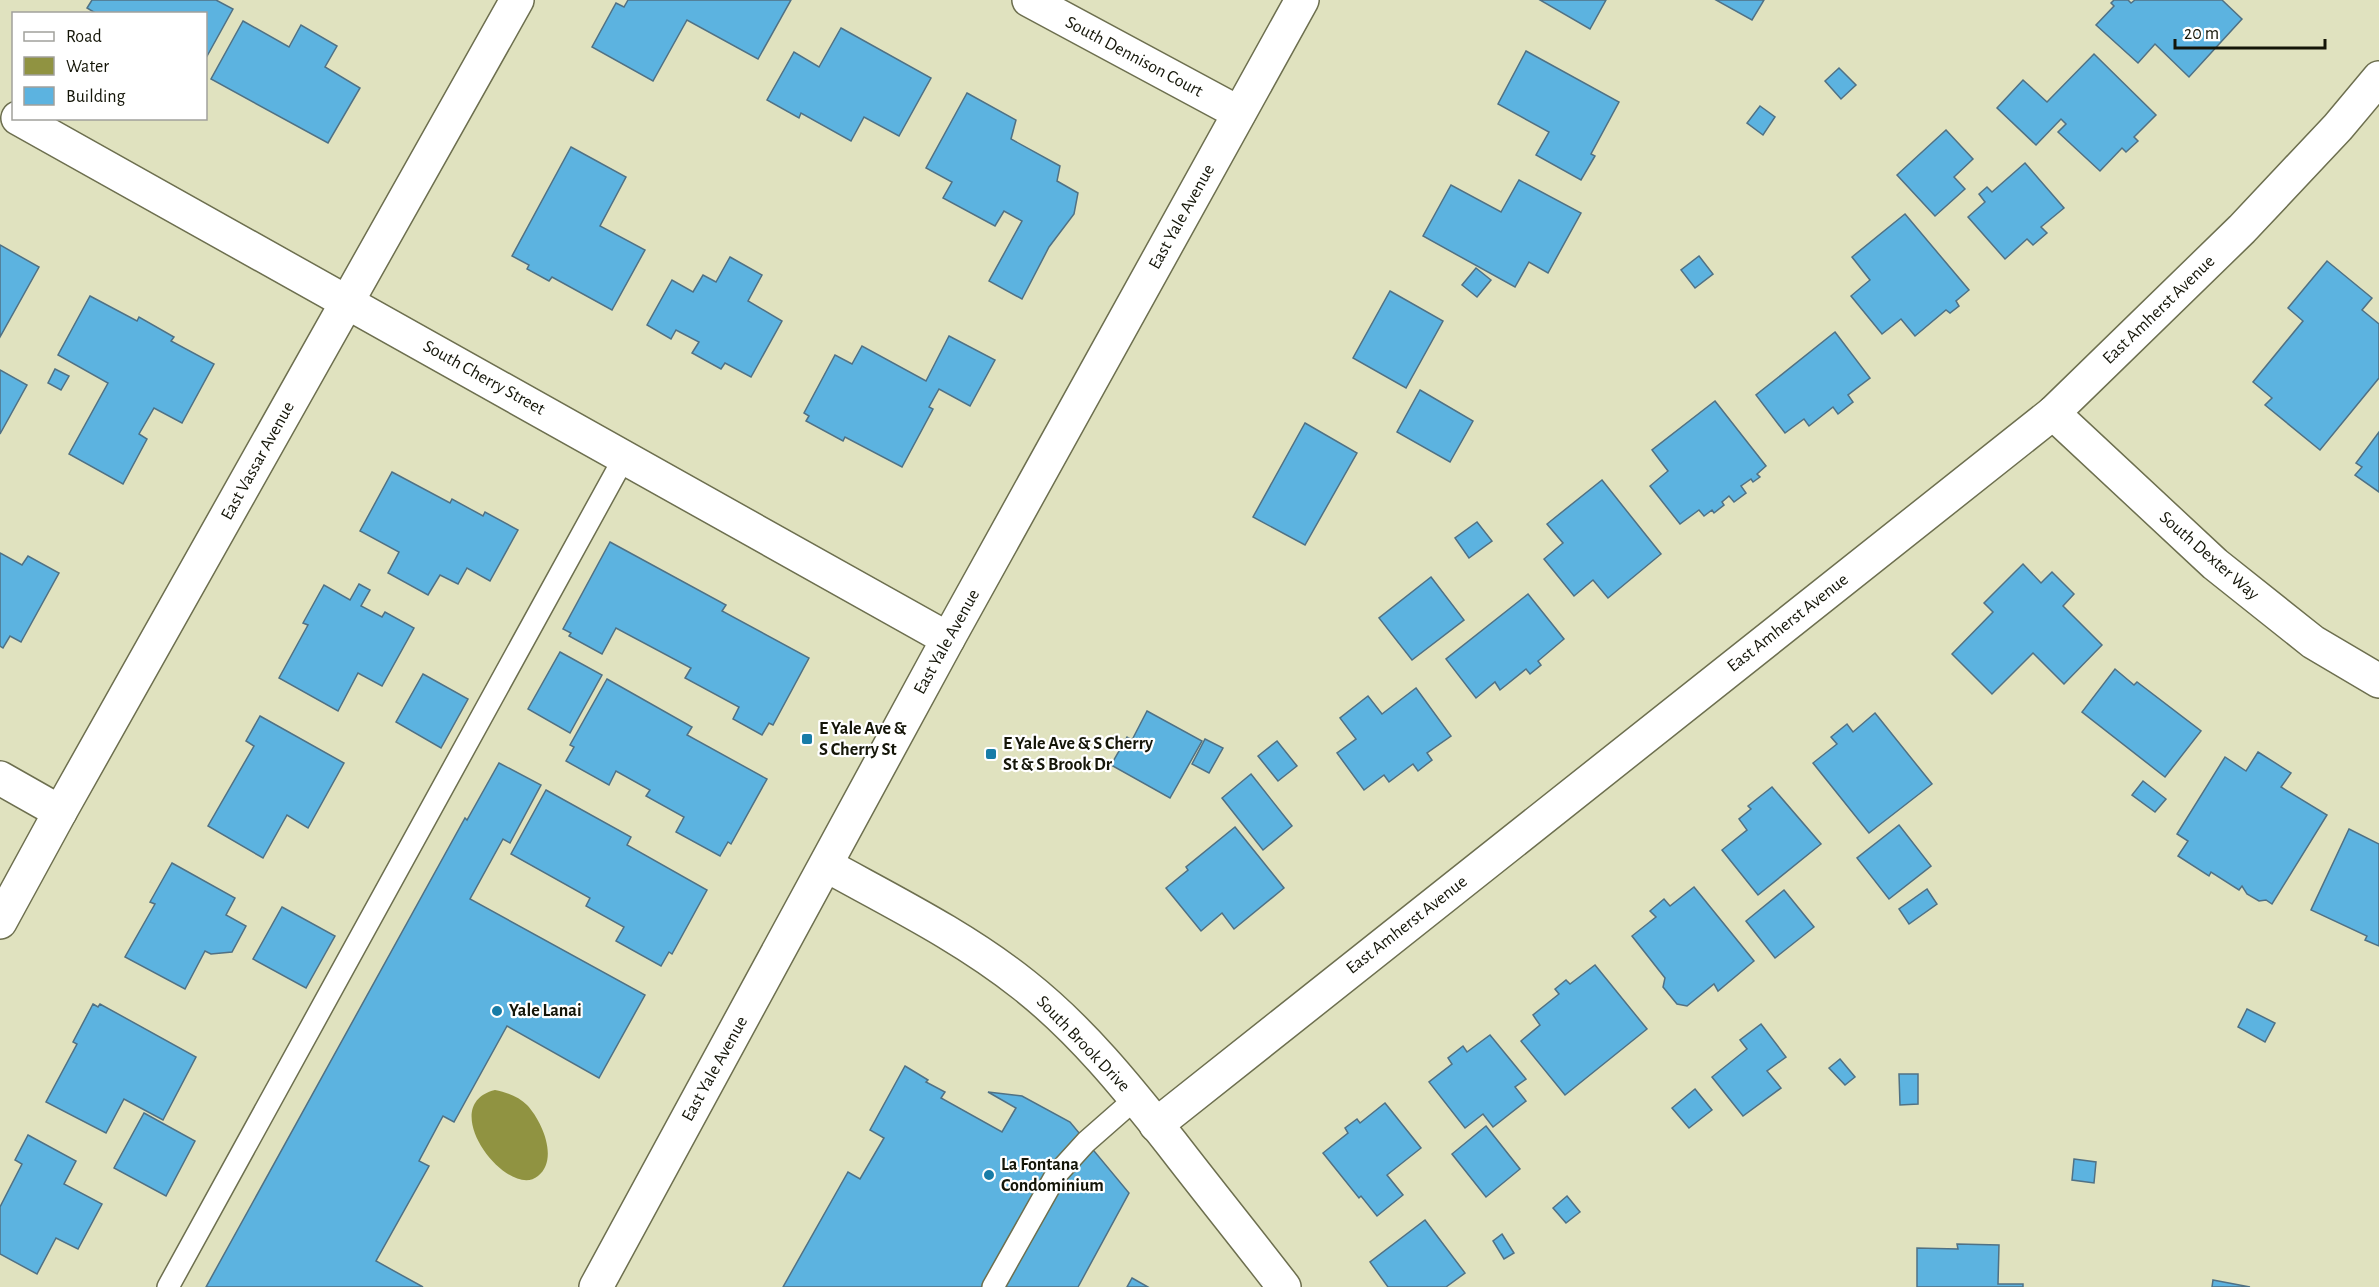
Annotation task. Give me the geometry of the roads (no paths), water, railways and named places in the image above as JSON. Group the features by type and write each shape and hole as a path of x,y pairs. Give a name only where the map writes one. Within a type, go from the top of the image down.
{"street":[{"name":"East Vassar Avenue","path":"0,922 517,0"},
{"name":"South Dennison Court","path":"1029,0 1239,113"},
{"name":"East Yale Avenue","path":"596,1287 948,639 1302,0"},
{"name":"East Amherst Avenue","path":"1156,1125 2053,413 2242,229 2338,127 2379,78"},
{"name":"South Cherry Street","path":"22,120 948,639"},
{"name":"South Dexter Way","path":"2053,413 2215,564 2313,642 2379,681"},
{"path":"0,778 60,812"},
{"name":"South Brook Drive","path":"826,865 944,932 1023,984 1088,1044 1136,1099 1284,1287"}],"lane":[{"path":"168,1287 625,456"},
{"path":"993,1287 1056,1175 1086,1142 1136,1099"}],"water":[{"path":"495,1090 508,1094 527,1105 543,1130 548,1150 547,1160 538,1176 525,1180 510,1175 495,1164 482,1148 474,1130 472,1113 478,1099"}],"place":[{"name":"E Yale Ave & S Cherry St","path":"807,739"},
{"name":"E Yale Ave & S Cherry St & S Brook Dr","path":"991,754"},
{"name":"Yale Lanai","path":"497,1011"},
{"name":"La Fontana Condominium","path":"989,1175"}]}
